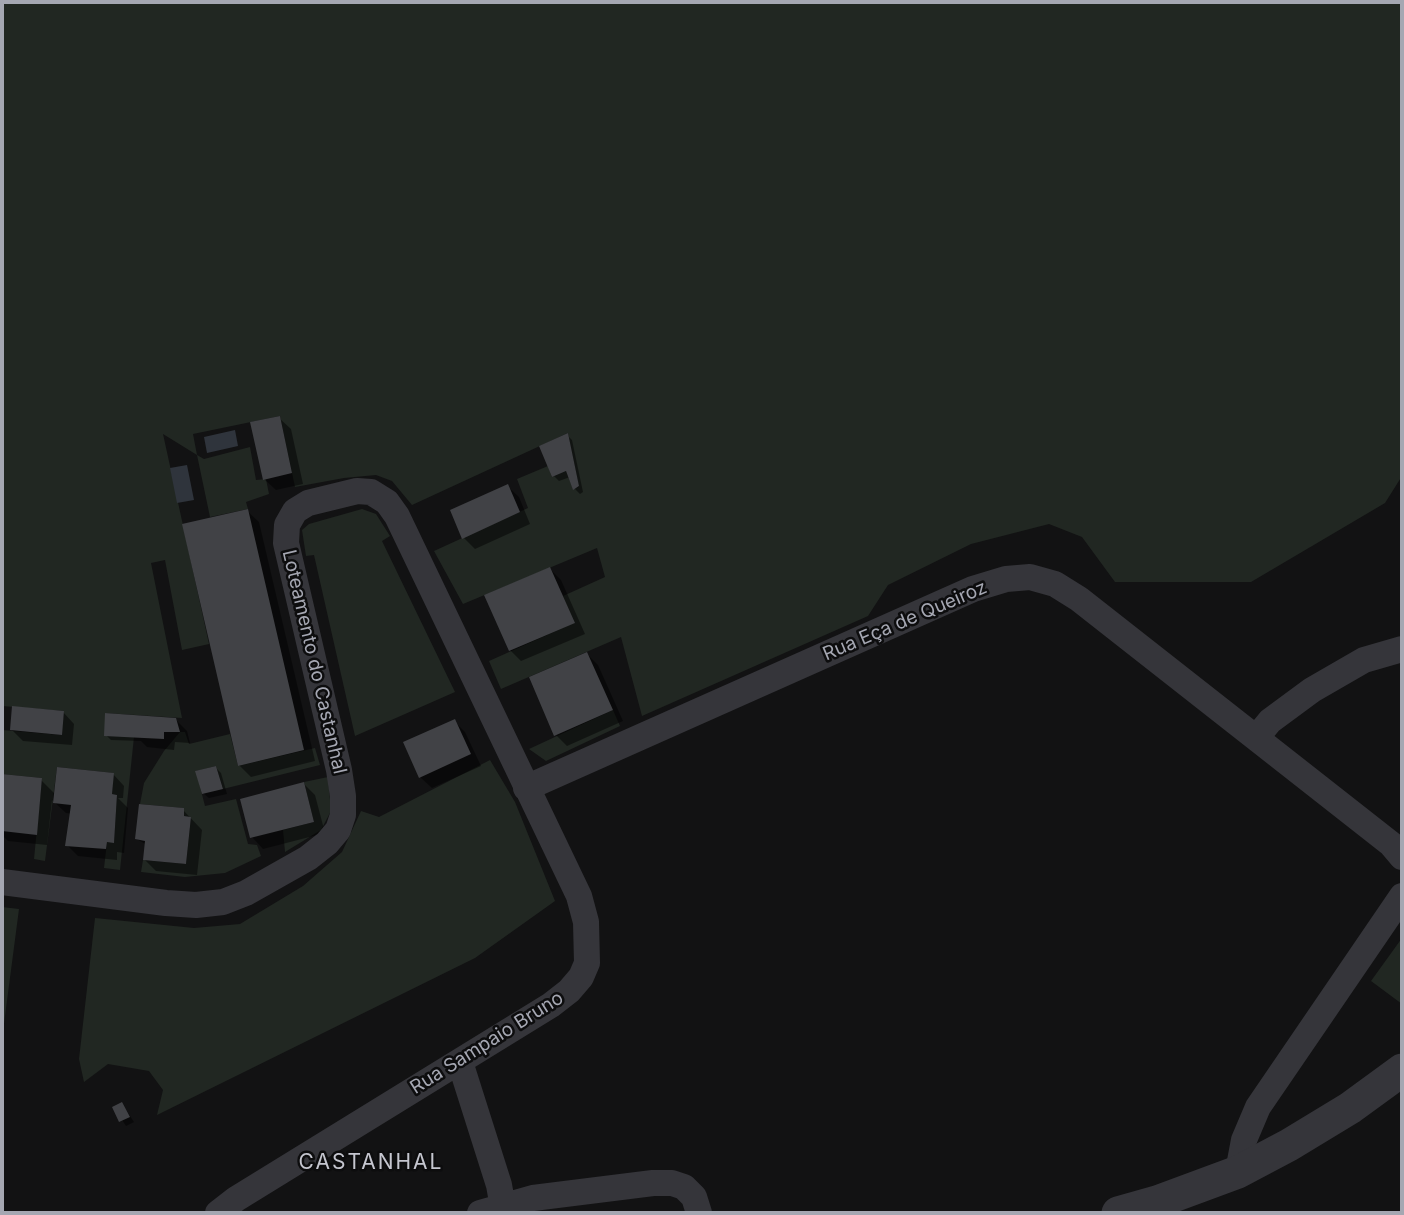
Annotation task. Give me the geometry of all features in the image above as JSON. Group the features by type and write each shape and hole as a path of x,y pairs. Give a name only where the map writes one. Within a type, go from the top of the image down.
{"street":[{"name":"Loteamento do Castanhal","path":"2,882 166,903 196,905 223,902 246,893 298,864 327,843 338,830 343,815 343,796 286,543 287,525 295,511 308,503 357,491 371,492 387,502 397,516 526,788"},
{"name":"Rua Eça de Queiroz","path":"526,788 973,589 1006,579 1031,577 1055,584 1079,599 1391,844 1402,857"},
{"path":"1256,738 1270,721 1312,690 1364,660 1402,649"},
{"name":"Rua Sampaio Bruno","path":"218,1213 236,1199 551,1005 581,977 587,963 586,922 579,895 526,788"},
{"path":"1237,1172 1244,1140 1258,1107 1402,896"},
{"path":"460,1062 499,1185 496,1211 533,1198 672,1183 684,1187 694,1197 699,1213"},
{"path":"1118,1213 1157,1202 1237,1172 1289,1145 1350,1108 1402,1070"}],"shaded area":[{"path":"2,2 1402,2 1402,476 1385,503 1251,582 1115,582 1082,537 1049,524 971,544 888,585 868,616 642,716 621,637 501,689 489,661 574,623 563,596 605,577 597,548 463,604 434,551 528,508 517,479 548,466 552,477 566,471 573,489 579,487 568,433 412,505 392,481 376,475 295,487 280,416 193,434 197,455 163,434 209,644 182,650 165,560 151,563 182,718 105,713 134,737 120,870 104,868 107,842 114,842 117,795 112,794 113,773 57,767 45,861 34,859 42,778 2,774 2,730 61,735 64,711 2,706"},
{"path":"235,430 238,446 207,453 204,437"},
{"path":"250,447 256,480 266,479 269,494 246,502 248,509 210,517 197,455 204,459"},
{"path":"187,465 194,500 177,503 170,468"},
{"path":"362,509 376,514 390,536 382,541 455,692 355,736 314,555 306,556 302,530 309,524"},
{"path":"613,710 620,726 546,761 529,749"},
{"path":"180,732 185,732 189,744 230,734 238,766 315,748 320,765 223,789 216,766 196,771 205,806 236,799 248,844 257,845 261,856 225,873 185,877 141,872 143,860 186,864 191,817 184,816 183,808 140,804 144,783 164,751"},
{"path":"490,760 515,802 555,901 475,958 157,1115 163,1090 149,1071 108,1064 84,1082 79,1059 95,918 194,928 240,924 303,886 342,852 361,811 379,817"},
{"path":"328,777 331,811 321,830 285,852 283,830 314,822 304,782"},
{"path":"2,907 19,909 2,1039"},
{"path":"1402,938 1402,1004 1371,981"}],"building":[{"path":"280,416 292,473 263,480 250,422"},
{"path":"568,433 579,486 573,490 566,471 552,477 539,446"},
{"path":"508,484 520,512 462,539 450,510"},
{"path":"248,509 304,750 238,766 182,524"},
{"path":"550,567 575,623 509,651 484,595"},
{"path":"587,652 613,710 554,736 529,677"},
{"path":"12,706 64,711 62,735 10,730"},
{"path":"105,713 176,718 180,732 164,732 164,739 104,736"},
{"path":"455,719 471,754 419,778 403,742"},
{"path":"216,766 223,789 202,794 195,771"},
{"path":"57,767 114,773 112,794 117,795 114,843 107,842 106,849 65,846 71,805 53,803"},
{"path":"2,774 42,778 37,835 2,831"},
{"path":"304,782 314,822 250,838 240,799"},
{"path":"139,804 184,808 184,816 191,817 186,864 143,860 145,841 135,839"},
{"path":"122,1102 130,1117 119,1122 112,1107"}],"district":[{"name":"CASTANHAL","path":"371,1163"}]}
